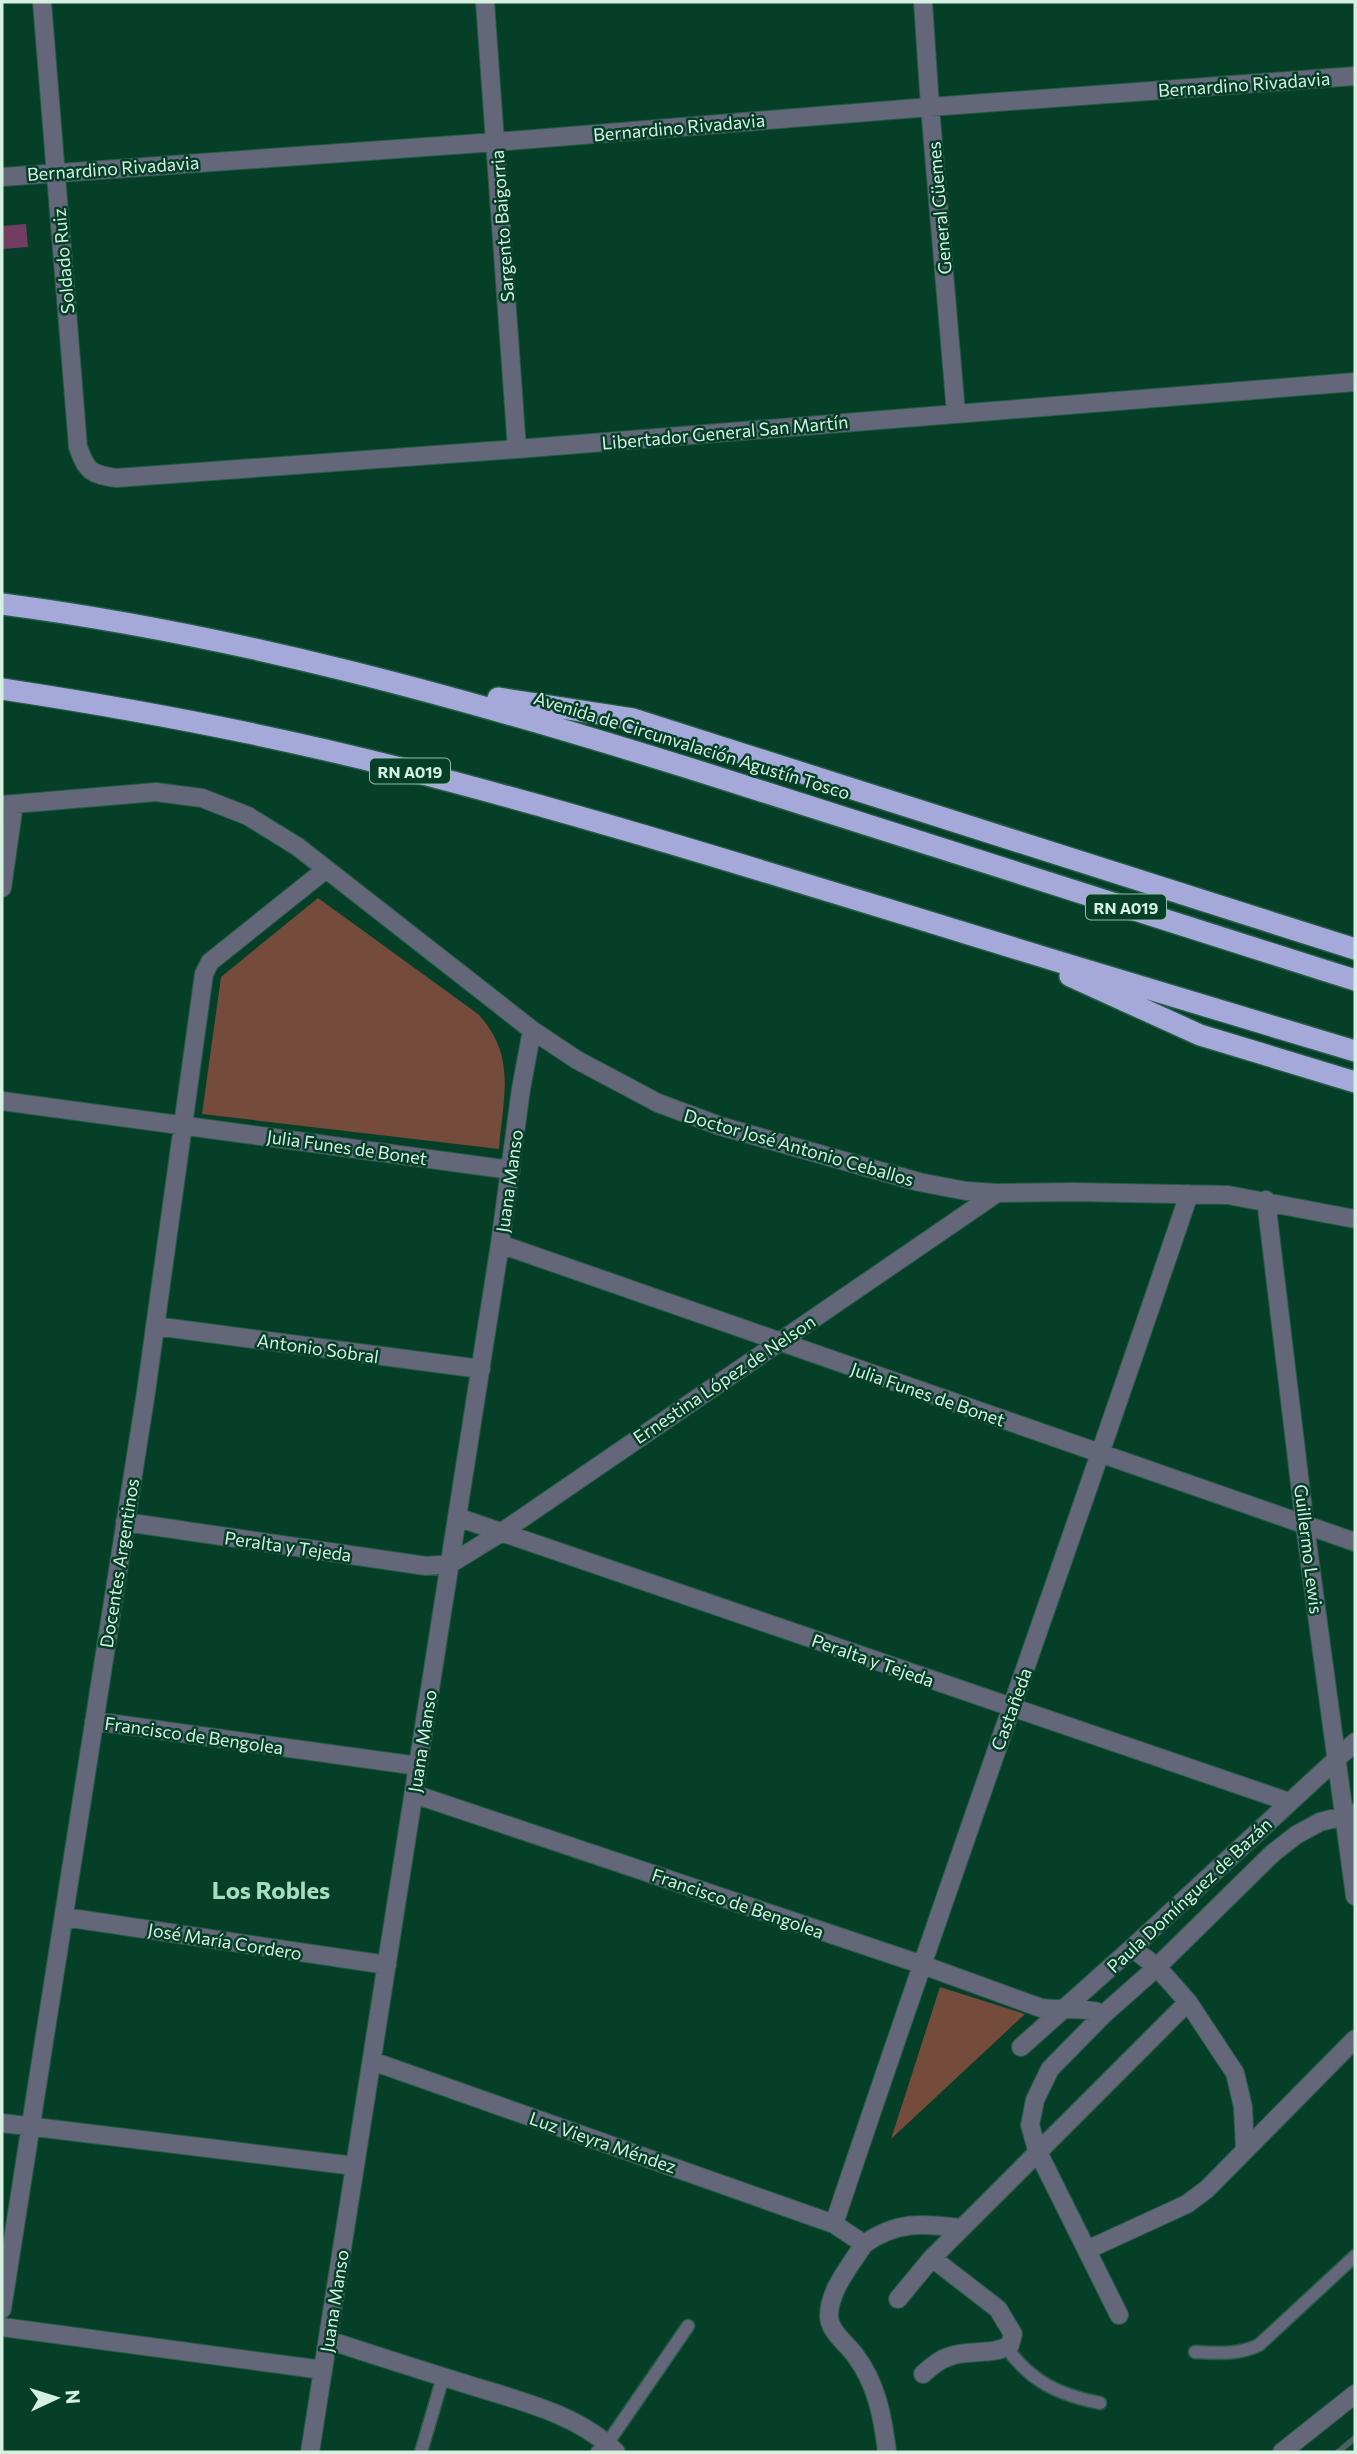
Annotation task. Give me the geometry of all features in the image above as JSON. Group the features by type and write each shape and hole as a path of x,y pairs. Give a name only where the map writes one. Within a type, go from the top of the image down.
{"highway":[{"name":"Avenida de Circunvalación Agustín Tosco","path":"2,604 172,631 399,683 627,748 1355,980"},
{"path":"399,683 633,719 1355,949"},
{"name":"RN A019","path":"2,689 161,716 393,766 586,819 1355,1051"},
{"path":"998,943 1200,1035 1355,1082"}],"street":[{"name":"Soldado Ruiz","path":"42,2 79,447 84,464 94,474"},
{"name":"Sargento Baigorria","path":"485,2 517,449"},
{"name":"General Güemes","path":"923,2 956,413"},
{"name":"Bernardino Rivadavia","path":"2,177 1355,76"},
{"name":"Libertador General San Martín","path":"94,474 116,478 517,449 1355,382"},
{"name":"Doctor José Antonio Ceballos","path":"8,804 156,792 202,798 248,816 298,847 533,1030 608,1078 688,1115 919,1182 997,1194 1228,1195 1266,1200 1355,1219"},
{"path":"2,888 8,804"},
{"name":"Docentes Argentinos","path":"2,2309 155,1326 204,974 210,962 325,870"},
{"name":"Juana Manso","path":"310,2452 481,1369 521,1089 533,1030"},
{"name":"Julia Funes de Bonet","path":"2,1101 511,1170"},
{"name":"Ernestina López de Nelson","path":"450,1564 502,1532 997,1194"},
{"name":"Castañeda","path":"834,2224 920,1964 1102,1453 1189,1194"},
{"name":"Guillermo Lewis","path":"1266,1200 1337,1759 1350,1814 1355,1896"},
{"name":"Julia Funes de Bonet","path":"500,1244 1355,1542"},
{"name":"Antonio Sobral","path":"155,1326 481,1369"},
{"name":"Peralta y Tejeda","path":"457,1517 1289,1802"},
{"name":"Peralta y Tejeda","path":"125,1522 426,1566 450,1564"},
{"name":"Francisco de Bengolea","path":"94,1721 418,1766"},
{"name":"Paula Domínguez de Bazán","path":"1021,2047 1355,1742"},
{"name":"Francisco de Bengolea","path":"414,1794 920,1964 1041,2008 1061,2011 1090,2008 1104,2014"},
{"path":"1119,2315 1037,2150 1030,2125 1035,2099 1050,2069 1273,1853 1296,1835 1320,1822 1350,1814"},
{"name":"José María Cordero","path":"64,1917 387,1965"},
{"path":"1132,1948 1157,1967 1188,2002 1235,2073 1243,2108 1244,2150"},
{"path":"898,2299 960,2228 1188,2002"},
{"path":"1087,2250 1187,2204 1207,2189 1355,2039"},
{"name":"Luz Vieyra Méndez","path":"372,2061 834,2224 864,2244"},
{"path":"2,2123 355,2166"},
{"path":"887,2452 883,2422 873,2386 863,2365 829,2325 828,2313 835,2290 864,2244 881,2232 927,2224 960,2228"},
{"path":"923,2374 939,2361 953,2355 1003,2350 1010,2345 1013,2334 998,2309 932,2258"},
{"path":"2,2327 323,2370"},
{"path":"328,2340 541,2409 580,2426 607,2449"},
{"path":"1282,2452 1355,2394"}],"lane":[{"path":"1195,2352 1230,2353 1246,2351 1259,2345 1355,2256"},
{"path":"607,2449 688,2326"},
{"path":"1006,2347 1019,2365 1044,2385 1072,2398 1100,2403"},
{"path":"421,2452 443,2377"}],"shaded area":[{"path":"318,898 478,1014 490,1030 498,1045 505,1077 499,1149 202,1114 221,977"},
{"path":"940,1987 1025,2014 891,2139"}],"building":[{"path":"26,224 28,247 2,249 2,226"}],"waterway":[{"path":"1338,2452 1355,2438"}],"district":[{"name":"Los Robles","path":"271,1889"}]}
